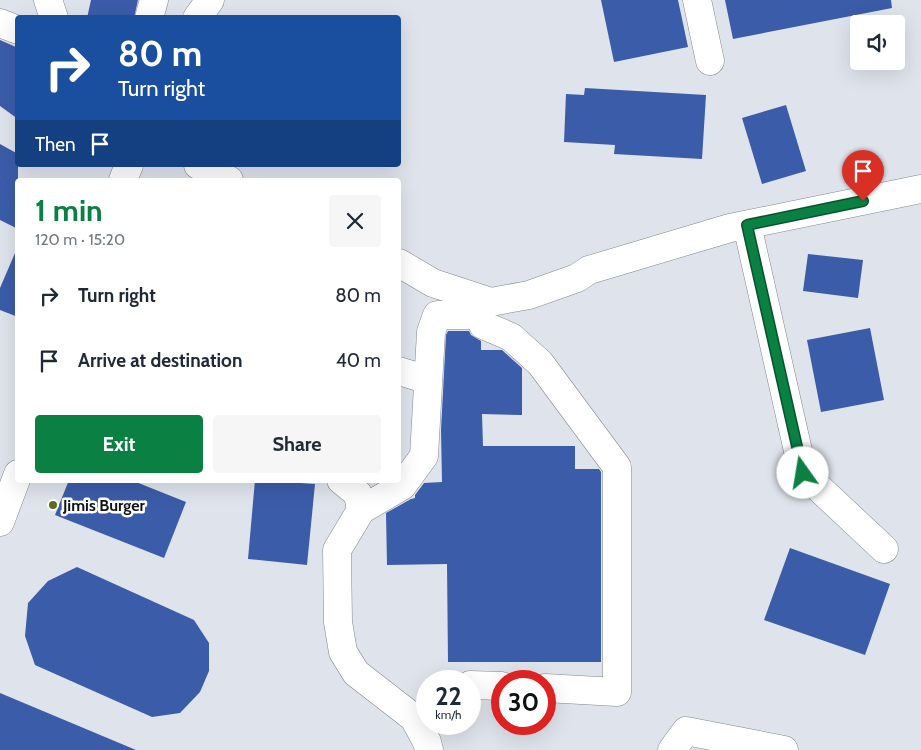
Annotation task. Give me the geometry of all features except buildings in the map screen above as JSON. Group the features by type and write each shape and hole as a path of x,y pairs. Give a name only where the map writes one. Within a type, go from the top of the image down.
{"street":[{"path":"48,0 53,15"},
{"path":"150,15 154,0"},
{"path":"199,15 210,0"},
{"path":"697,0 710,61"},
{"path":"0,23 15,29"},
{"path":"202,167 225,178"},
{"path":"401,264 433,283 491,302 529,295 577,278 589,270 730,228 921,189"},
{"path":"747,225 803,473 884,548"},
{"path":"431,739 414,718 356,673 343,652 338,622 337,550 361,510 402,486 424,456 431,332 437,315 481,315 483,325 512,337 540,363 617,467 617,692 556,689"},
{"path":"401,371 428,380"},
{"path":"0,522 11,475"},
{"path":"345,483 358,494 361,510"},
{"path":"672,750 686,731 784,750"}],"place":[{"name":"Jimis Burger","path":"53,505"}],"route":[{"path":"803,473 747,225 863,201"}]}
